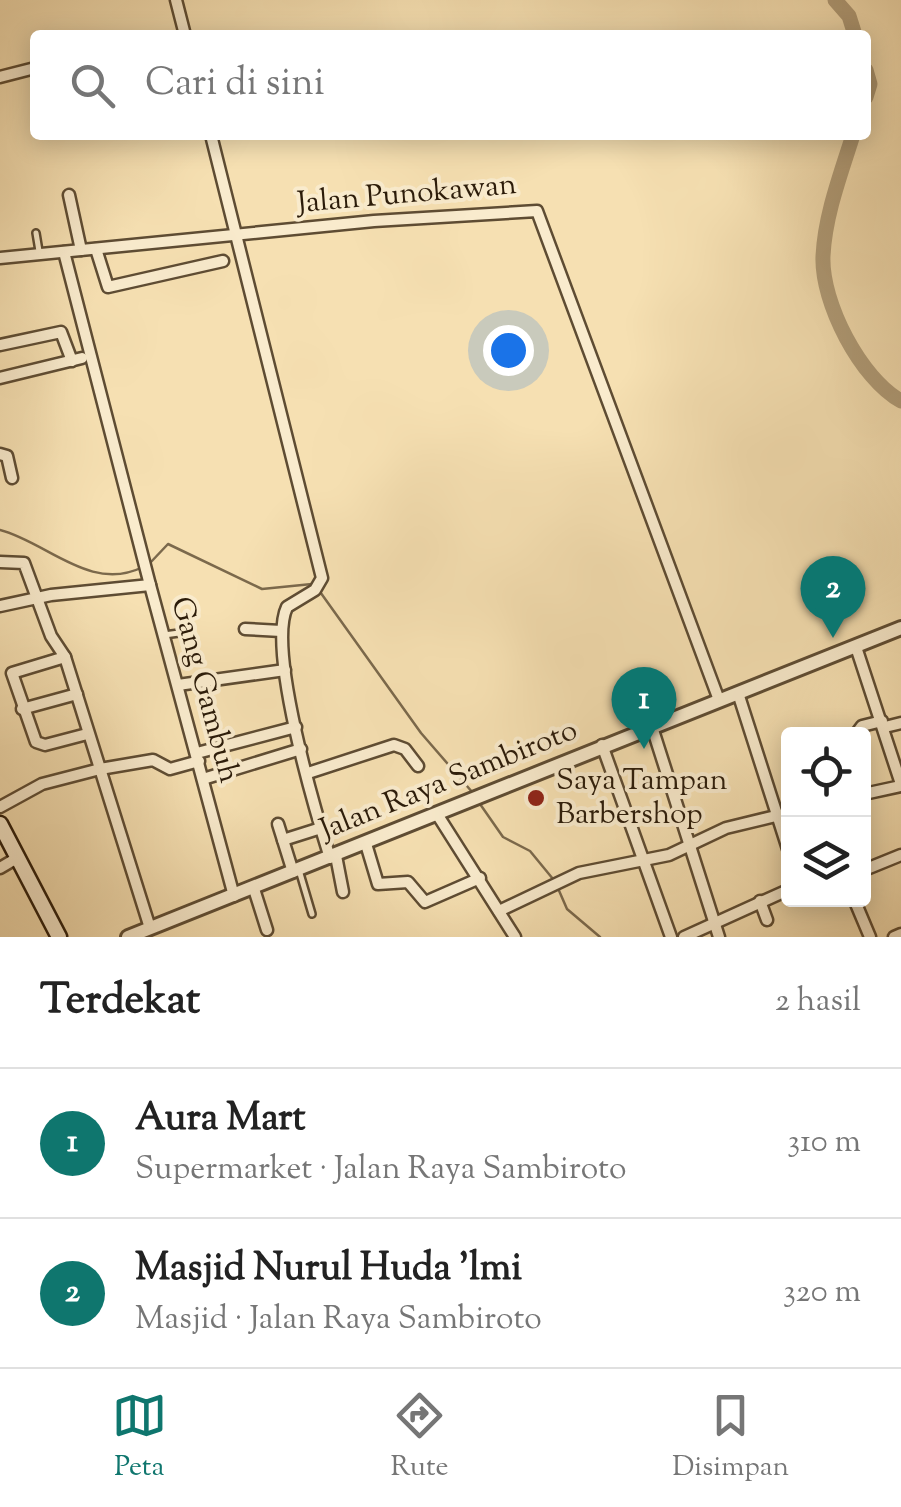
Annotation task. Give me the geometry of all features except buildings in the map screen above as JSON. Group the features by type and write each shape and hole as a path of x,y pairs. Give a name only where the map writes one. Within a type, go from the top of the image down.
{"main road":[{"path":"0,824 59,937"}],"street":[{"path":"176,0 184,30"},
{"path":"0,76 30,69"},
{"path":"212,140 239,234 264,360 322,578 317,587 287,607 281,631 296,728 321,828 343,892"},
{"path":"69,195 81,250"},
{"name":"Jalan Punokawan","path":"0,258 422,217 534,210 539,213 719,700"},
{"path":"96,249 108,287 223,261"},
{"path":"64,252 150,585"},
{"path":"0,345 62,332 77,360 0,378"},
{"path":"0,454 7,456 12,478"},
{"path":"0,562 24,563 65,657 150,928"},
{"name":"Gang Gambuh","path":"0,606 36,597 150,585 234,896"},
{"name":"Jalan Raya Sambiroto","path":"128,937 901,628"},
{"path":"245,629 281,631"},
{"path":"856,648 901,785 871,792"},
{"path":"65,657 12,674 38,744 87,734"},
{"path":"178,685 285,670"},
{"path":"738,693 781,809"},
{"path":"22,709 77,694"},
{"path":"861,727 901,724"},
{"path":"652,727 719,937"},
{"path":"0,807 42,784 153,760 170,769 296,728"},
{"path":"602,745 671,937"},
{"path":"308,773 394,746 405,749 418,766"},
{"path":"203,778 301,749"},
{"path":"437,814 515,937"},
{"path":"500,911 596,868 644,861 689,848 726,828 781,814"},
{"path":"278,824 296,871"},
{"path":"283,840 321,828"},
{"path":"366,844 378,884 408,882 424,902 480,878"},
{"path":"871,868 901,857"},
{"path":"0,868 17,858"},
{"path":"254,889 267,930"},
{"path":"684,937 781,893"},
{"path":"760,901 767,920"},
{"path":"857,907 870,937"}],"lane":[{"path":"36,233 40,254"},
{"path":"161,635 179,633"},
{"path":"296,871 312,914"}],"waterway":[{"path":"835,0 849,16 853,30"},
{"path":"851,140 827,225 824,275 836,317 858,358 901,401"},
{"path":"0,530 87,570 124,573 143,567"},
{"path":"150,563 168,544 262,589 312,584"},
{"path":"318,589 421,733 473,793"},
{"path":"480,804 503,837 530,851 553,879"},
{"path":"557,886 567,909 600,937"}],"place":[{"name":"Masjid Nurul Huda 'lmi","path":"833,638"},
{"name":"Aura Mart","path":"644,749"},
{"name":"Saya Tampan Barbershop","path":"536,798"}]}
